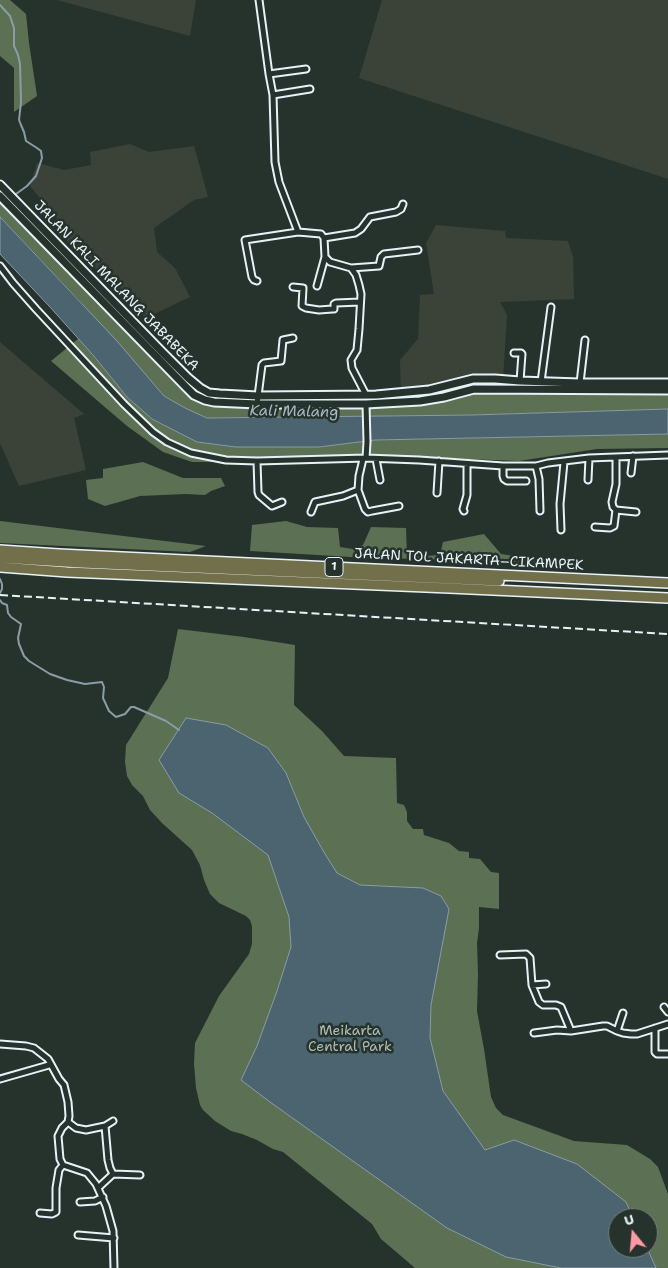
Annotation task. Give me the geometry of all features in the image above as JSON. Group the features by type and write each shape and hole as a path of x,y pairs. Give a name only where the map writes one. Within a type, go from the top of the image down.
{"highway":[{"name":"JALAN TOL JAKARTA–CIKAMPEK","path":"0,550 668,583"},
{"name":"1","path":"0,558 668,589"},
{"name":"1","path":"0,566 668,597"}],"main road":[{"name":"JALAN KALI MALANG JABABEKA","path":"0,185 162,353 200,388 209,393 258,396 366,395 430,390 473,379 580,383 668,383"},
{"name":"JALAN KALI MALANG JABABEKA","path":"0,196 194,395 210,402 324,405 366,404 420,401 474,389 668,390"},
{"path":"495,389 496,379"},
{"path":"324,396 324,405"}],"street":[{"path":"259,0 272,95 277,172 298,232"},
{"path":"269,74 306,69"},
{"path":"272,95 310,89"},
{"path":"257,281 252,277 245,240 298,232 319,234 324,238 355,233 362,229 370,217 396,212 401,209 403,204"},
{"path":"316,286 325,257 324,238"},
{"path":"325,257 330,262 351,268 379,266 381,257 384,254 418,250"},
{"path":"0,266 13,283 124,404 153,432 167,442 191,453 226,460 376,459 503,466 536,466 589,458 668,455"},
{"path":"351,268 356,275 360,294 357,350 351,360 352,368 366,395"},
{"path":"292,287 303,288 302,306 306,308 319,310 334,309 336,303 360,302"},
{"path":"541,382 551,307"},
{"path":"257,404 262,365 264,363 281,361 283,340 293,338"},
{"path":"580,383 586,340"},
{"path":"514,353 522,354 520,381"},
{"path":"366,404 367,442 365,459 359,476 358,490 368,512 399,506"},
{"path":"631,473 633,456"},
{"path":"594,527 613,528 614,526 616,510 612,502 616,484 616,457"},
{"path":"588,480 589,458"},
{"path":"376,459 380,480"},
{"path":"257,461 259,495 272,506 282,502"},
{"path":"437,493 439,461"},
{"path":"561,530 560,504 564,462"},
{"path":"464,510 467,495 467,464"},
{"path":"503,466 503,476 507,481 526,481"},
{"path":"536,466 539,479 540,511"},
{"path":"311,512 315,502 343,496 358,490"},
{"path":"616,510 636,512"},
{"path":"500,955 526,954 530,958 532,985 541,1004 561,1006 571,1031"},
{"path":"532,985 546,984"},
{"path":"664,1006 668,1012"},
{"path":"617,1031 623,1013"},
{"path":"534,1034 603,1026 617,1031 637,1034 668,1024"},
{"path":"655,1028 655,1052 657,1054 668,1054"},
{"path":"0,1044 30,1046 34,1048 48,1059 65,1088 69,1106 68,1122 58,1136 60,1159 63,1165 91,1176 103,1197 113,1231 114,1268"},
{"path":"0,1079 50,1064"},
{"path":"68,1122 82,1130 104,1126 113,1121"},
{"path":"104,1126 108,1160 113,1174"},
{"path":"40,1212 52,1214 56,1212 56,1188 59,1170 63,1165"},
{"path":"98,1188 113,1174 140,1175"},
{"path":"80,1202 95,1201 103,1197"},
{"path":"78,1235 114,1238"}],"shaded area":[{"path":"57,0 196,0 190,36"},
{"path":"382,0 668,0 668,179 359,78"},
{"path":"130,144 149,152 194,146 208,197 194,200 154,228 157,252 175,268 190,297 146,318 61,235 67,231 30,186 37,163 64,170 91,165 90,152"},
{"path":"436,225 505,231 506,238 568,241 573,257 574,299 500,302 507,315 503,380 401,393 400,360 418,339 420,295 434,294 426,243"},
{"path":"0,342 84,414 74,418 86,470 19,486 0,443"}],"green space":[{"path":"0,0 10,0 26,14 37,96 14,112 14,68 0,56"},
{"path":"0,185 163,353 209,393 258,396 429,390 473,379 668,383 668,409 472,415 207,418 164,396 77,298 0,217"},
{"path":"79,338 127,397 152,419 197,442 236,447 319,447 375,440 668,434 668,448 597,449 519,461 390,456 256,462 192,462 163,452 127,426 51,361"},
{"path":"143,462 183,478 221,478 225,486 205,495 140,496 105,506 88,499 86,480 103,478 103,469"},
{"path":"0,521 206,546 190,552 0,543"},
{"path":"286,521 307,527 338,528 340,547 353,549 363,545 371,527 406,528 407,557 440,555 443,542 484,534 501,554 553,563 351,557 250,551 252,525"},
{"name":"Meikarta Central Park","path":"178,629 295,645 294,705 322,731 344,756 396,758 397,803 404,805 407,812 407,821 413,829 423,829 424,835 449,843 459,851 469,852 469,858 480,859 491,872 499,873 499,909 479,907 477,943 477,1011 491,1097 496,1108 503,1115 574,1141 627,1145 650,1159 658,1167 668,1194 668,1268 415,1268 381,1239 372,1224 283,1152 231,1131 215,1121 203,1110 196,1088 195,1043 219,996 249,954 252,944 252,926 246,916 219,903 210,894 200,865 192,850 150,810 143,796 132,785 127,776 125,762 126,745 168,678"}],"water":[{"path":"0,217 117,341 164,396 207,418 472,415 668,409 668,434 375,440 319,447 236,447 197,442 152,419 127,397 93,355 0,254"},
{"path":"186,718 226,725 268,748 286,773 304,817 337,873 360,885 423,888 441,896 449,909 431,1005 430,1038 443,1091 485,1150 514,1140 577,1164 626,1202 629,1208 608,1208 608,1258 652,1258 656,1268 561,1268 506,1257 447,1228 241,1080 257,1046 291,947 289,917 268,855 212,813 179,793 159,760"}],"waterway":[{"path":"0,5 10,16 14,28 14,46 20,64 21,102 19,120 26,141 41,151 42,158 36,176 16,194"},
{"path":"0,579 2,584 0,593"},
{"path":"0,600 7,605 8,613 11,617 21,624 18,638 19,644 24,656 29,661 50,674 67,680 85,684 102,682 104,687 103,698 109,711 116,717 125,714 131,707 134,707 166,721 179,730"}],"railway":[{"path":"0,595 668,634"}],"water label":[{"name":"Kali Malang","path":"294,412"}]}
